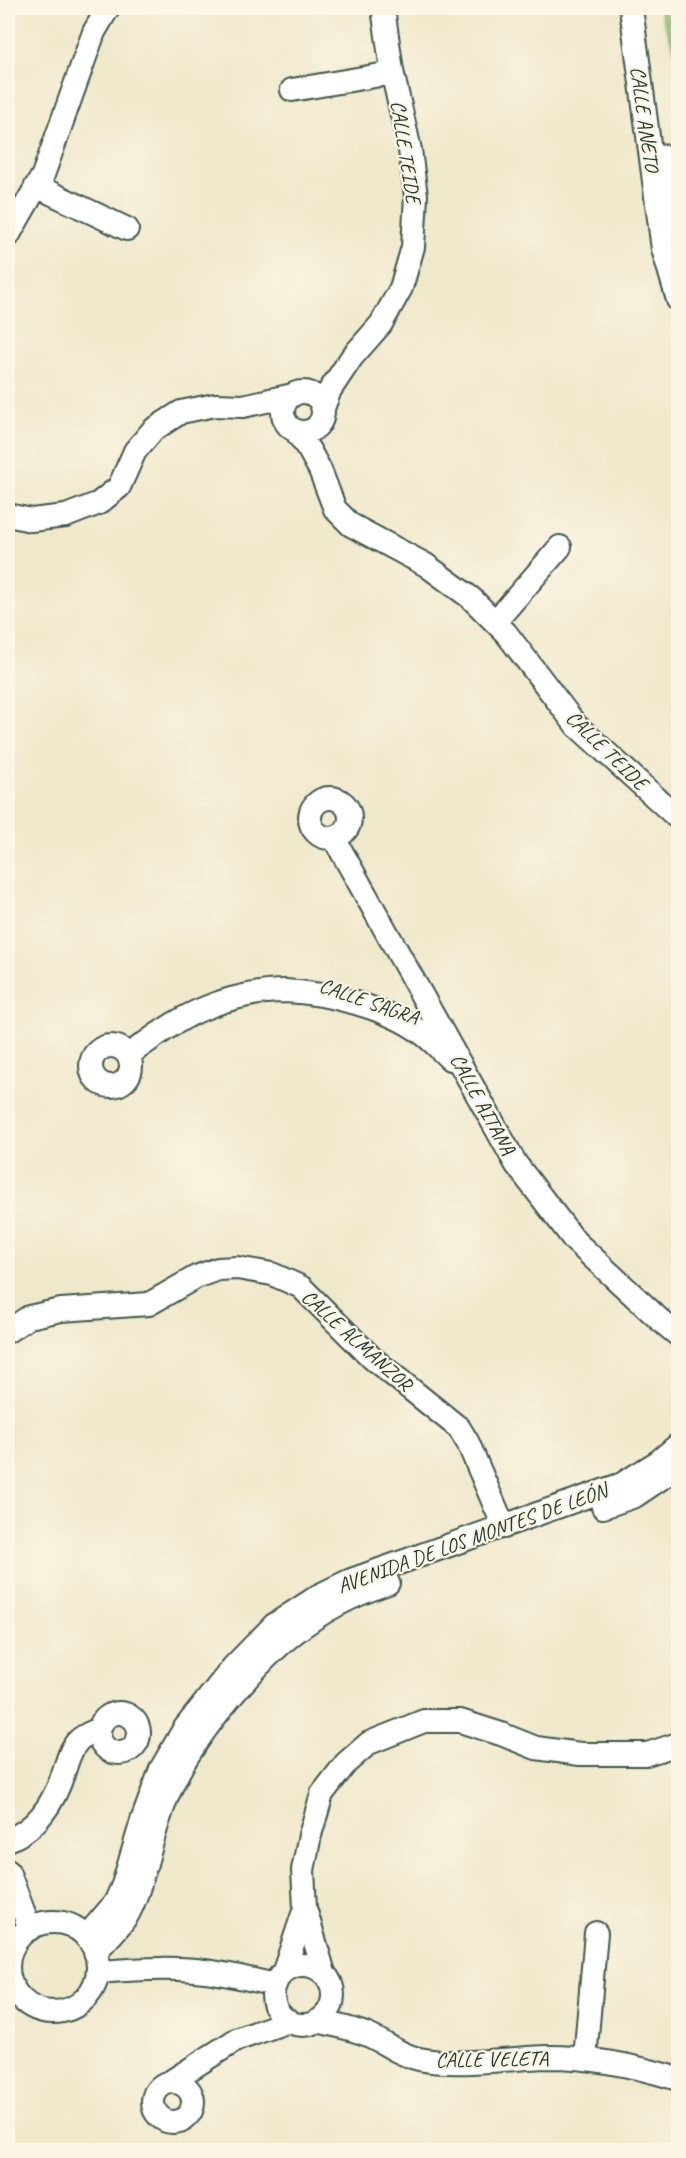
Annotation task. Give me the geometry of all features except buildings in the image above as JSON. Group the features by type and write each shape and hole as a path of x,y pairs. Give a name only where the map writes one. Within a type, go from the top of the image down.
{"street":[{"path":"8,236 43,175 94,32 108,8"},
{"name":"CALLE TEIDE","path":"320,470 321,416 330,390 352,357 381,324 401,288 413,247 416,196 410,150 392,73 383,8"},
{"name":"CALLE ANETO","path":"631,8 663,249 678,300"},
{"name":"CALLE ANETO","path":"644,8 663,155 678,228"},
{"name":"CALLE TEIDE","path":"292,90 392,73"},
{"path":"36,186 127,229"},
{"name":"CALLE TEIDE","path":"299,394 352,357"},
{"path":"293,429 287,424 283,411 285,405 299,394"},
{"path":"8,515 31,520 66,516 99,503 119,487 135,451 153,430 181,412 215,405 243,406 299,394 316,397 321,416 308,432 293,429 243,406"},
{"name":"CALLE TEIDE","path":"293,429 309,450 320,470 335,509 351,525 426,565 471,598 526,659 576,725 678,818"},
{"path":"495,622 560,548"},
{"name":"CALLE AITANA","path":"338,835 419,1008 446,1030 514,1146 579,1231 678,1322"},
{"name":"CALLE SAGRA","path":"125,1052 206,1007 248,996 284,991 331,997 388,1014 419,1008 423,1034 467,1075"},
{"name":"CALLE AITANA","path":"446,1030 467,1075 516,1164 561,1224 617,1282 678,1335"},
{"name":"CALLE ALMANZOR","path":"8,1331 29,1317 61,1310 149,1304 196,1276 218,1269 237,1268 272,1274 301,1287 372,1358 459,1428 468,1443 504,1527"},
{"name":"AVENIDA DE LOS MONTES DE LEÓN","path":"93,1954 123,1885 142,1821 161,1769 184,1729 233,1667 274,1625 320,1595 351,1580 622,1484 659,1461 678,1445"},
{"name":"AVENIDA DE LOS MONTES DE LEÓN","path":"93,1954 127,1915 136,1897 155,1833 174,1781 197,1740 245,1679 287,1637 333,1606 364,1591 635,1496 678,1467"},
{"path":"324,1973 305,1908 303,1870 322,1794 346,1763 369,1743 424,1720 460,1721 536,1748 580,1754 646,1754 678,1744"},
{"path":"8,1840 35,1823 52,1802 70,1754 79,1740 99,1729"},
{"path":"8,1870 30,1929"},
{"path":"289,2022 275,2007 277,1984 305,1908"},
{"path":"93,1954 94,1986 86,1998 75,2007 47,2012 34,2008 10,1988 8,1966 11,1951 18,1939 30,1929 44,1924 59,1923 74,1928 93,1954 132,1969 222,1973 277,1984"},
{"path":"585,2059 596,1933"},
{"path":"170,2082 236,2040 289,2022 308,2024 317,2021 329,2010 333,1994 329,1979 324,1973 309,1965 292,1967 236,2040"},
{"name":"CALLE VELETA","path":"333,1994 370,2036 391,2050 410,2056 445,2062 549,2057 600,2060 678,2079"},
{"name":"CALLE VELETA","path":"317,2021 370,2036"}],"green space":[{"path":"659,8 678,8 678,58"}]}
